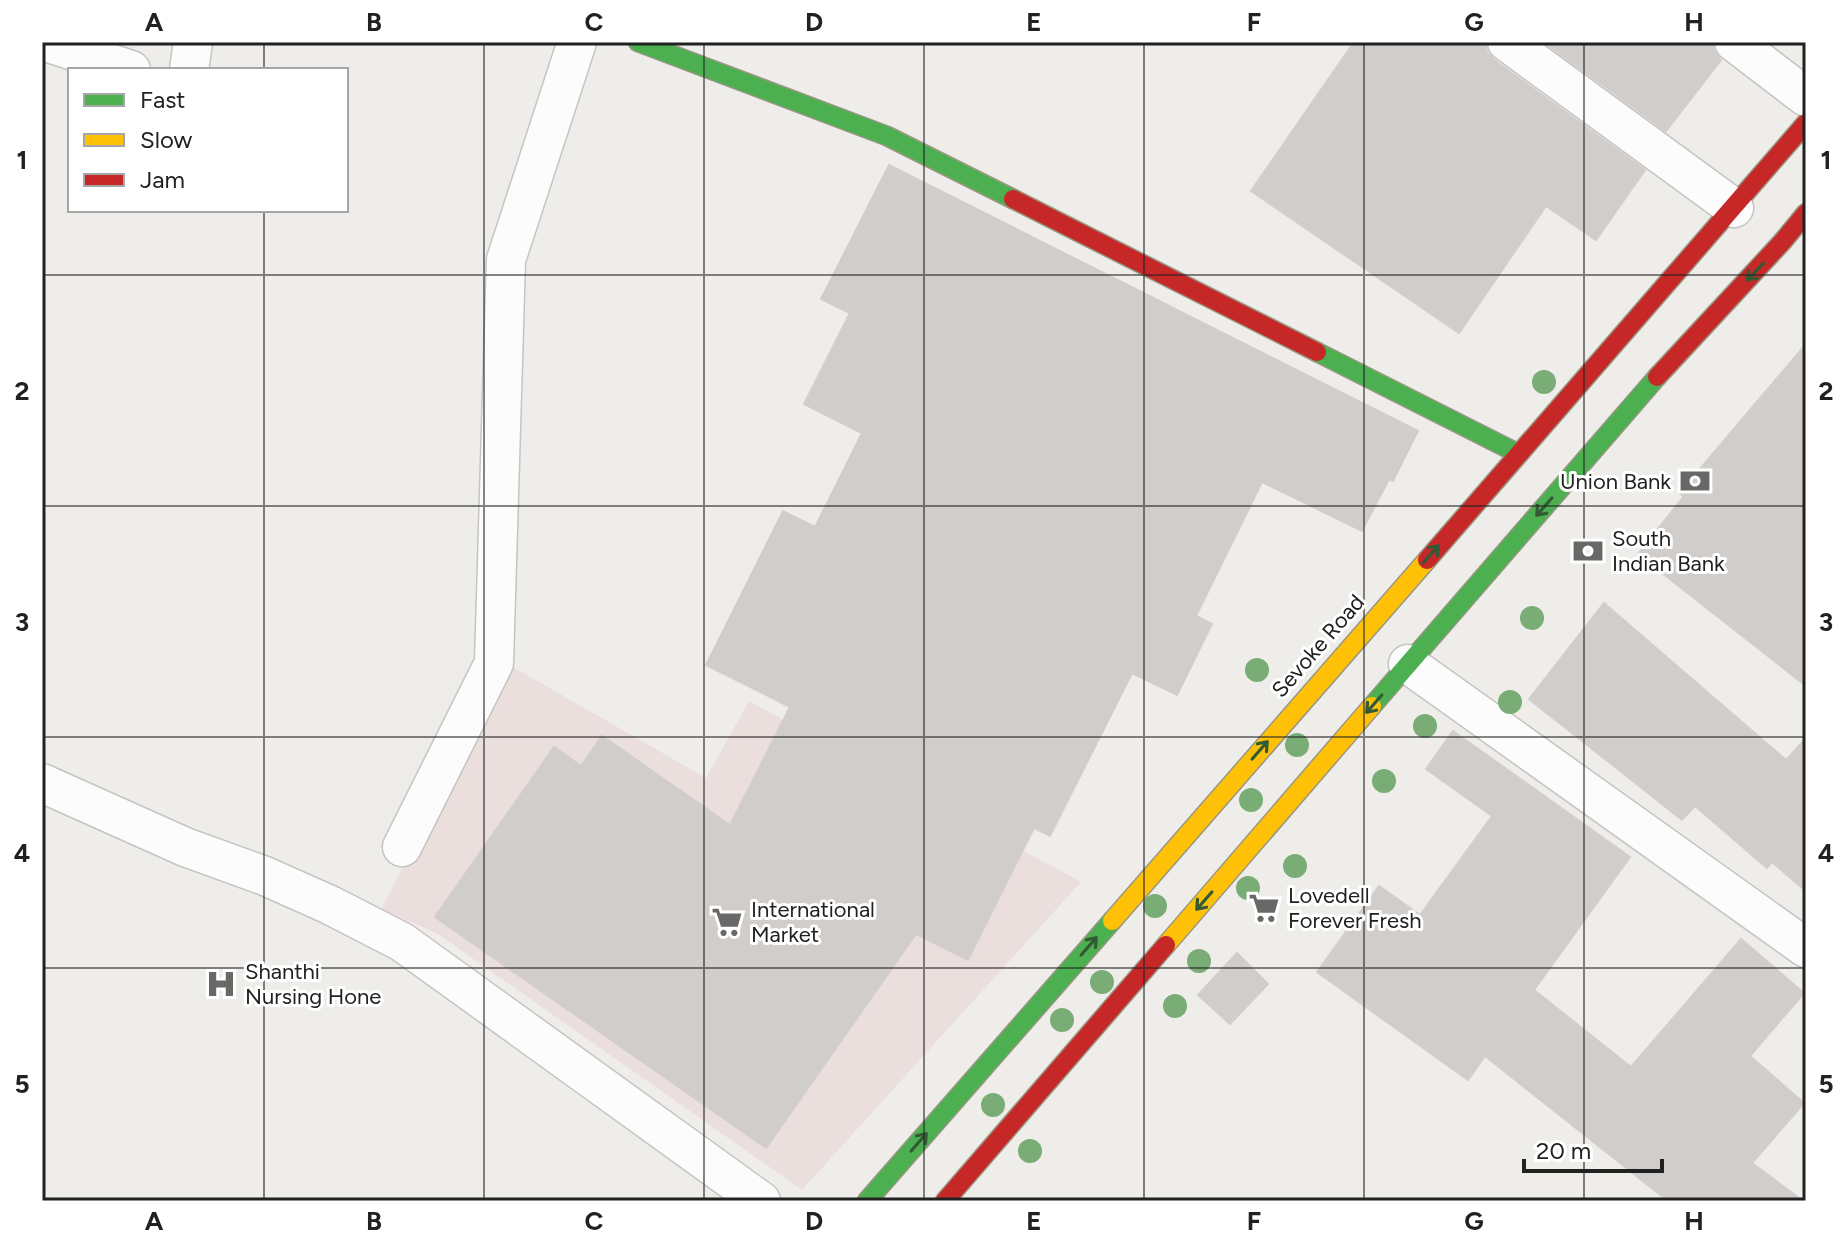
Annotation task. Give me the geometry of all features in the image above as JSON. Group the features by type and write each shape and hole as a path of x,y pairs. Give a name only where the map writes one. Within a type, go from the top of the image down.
{"main road":[{"path":"638,42 887,136 1519,454"},
{"name":"Sevoke Road","path":"867,1201 1370,634 1519,454 1806,123"},
{"path":"945,1201 1402,660 1806,213"}],"street":[{"path":"46,42 125,68"},
{"path":"189,68 193,42"},
{"path":"402,847 494,663 506,260 577,42"},
{"path":"1507,42 1734,208"},
{"path":"1734,42 1806,97"},
{"path":"1402,660 1806,948"},
{"path":"42,783 185,847 304,893 402,942 761,1201"}],"shaded area":[{"name":"International Market","path":"508,664 706,778 749,701 1081,882 802,1190 438,934 381,909"}],"building":[{"path":"1354,42 1485,42 1487,52 1494,60 1645,170 1596,240 1546,206 1459,333 1251,191"},
{"path":"1544,42 1712,42 1721,60 1666,131"},
{"path":"889,165 1418,431 1393,481 1389,479 1362,531 1262,482 1196,616 1212,624 1177,695 1132,673 1050,836 1034,828 968,960 916,934 766,1148 435,917 554,747 581,766 602,736 730,825 790,707 706,665 783,511 815,527 862,433 804,404 850,313 821,299"},
{"path":"1806,344 1806,686 1638,554 1684,496 1680,494 1699,470"},
{"path":"1604,603 1786,760 1806,738 1806,891 1772,862 1767,868 1695,806 1682,820 1529,699"},
{"path":"1453,731 1630,857 1534,990 1631,1067 1741,939 1804,993 1750,1056 1804,1103 1752,1163 1803,1201 1668,1201 1485,1056 1468,1080 1317,972 1379,886 1420,915 1492,816 1426,769"},
{"path":"1237,953 1268,984 1230,1024 1198,995"}],"traffic: fast":[{"path":"638,42 887,136 1013,199"},
{"path":"1317,352 1519,454"},
{"path":"1372,706 1657,377"},
{"path":"867,1201 1112,921"}],"traffic: slow":[{"path":"1112,921 1427,560"},
{"path":"1166,945 1372,706"}],"traffic: jam":[{"path":"1427,560 1806,123"},
{"path":"1013,199 1317,352"},
{"path":"1657,377 1806,213"},
{"path":"945,1201 1166,945"}],"place":[{"name":"Union Bank","path":"1695,481"},
{"name":"South Indian Bank","path":"1588,551"},
{"name":"Lovedell Forever Fresh","path":"1264,908"},
{"name":"International Market","path":"727,922"},
{"name":"Shanthi Nursing Hone","path":"221,984"}]}
